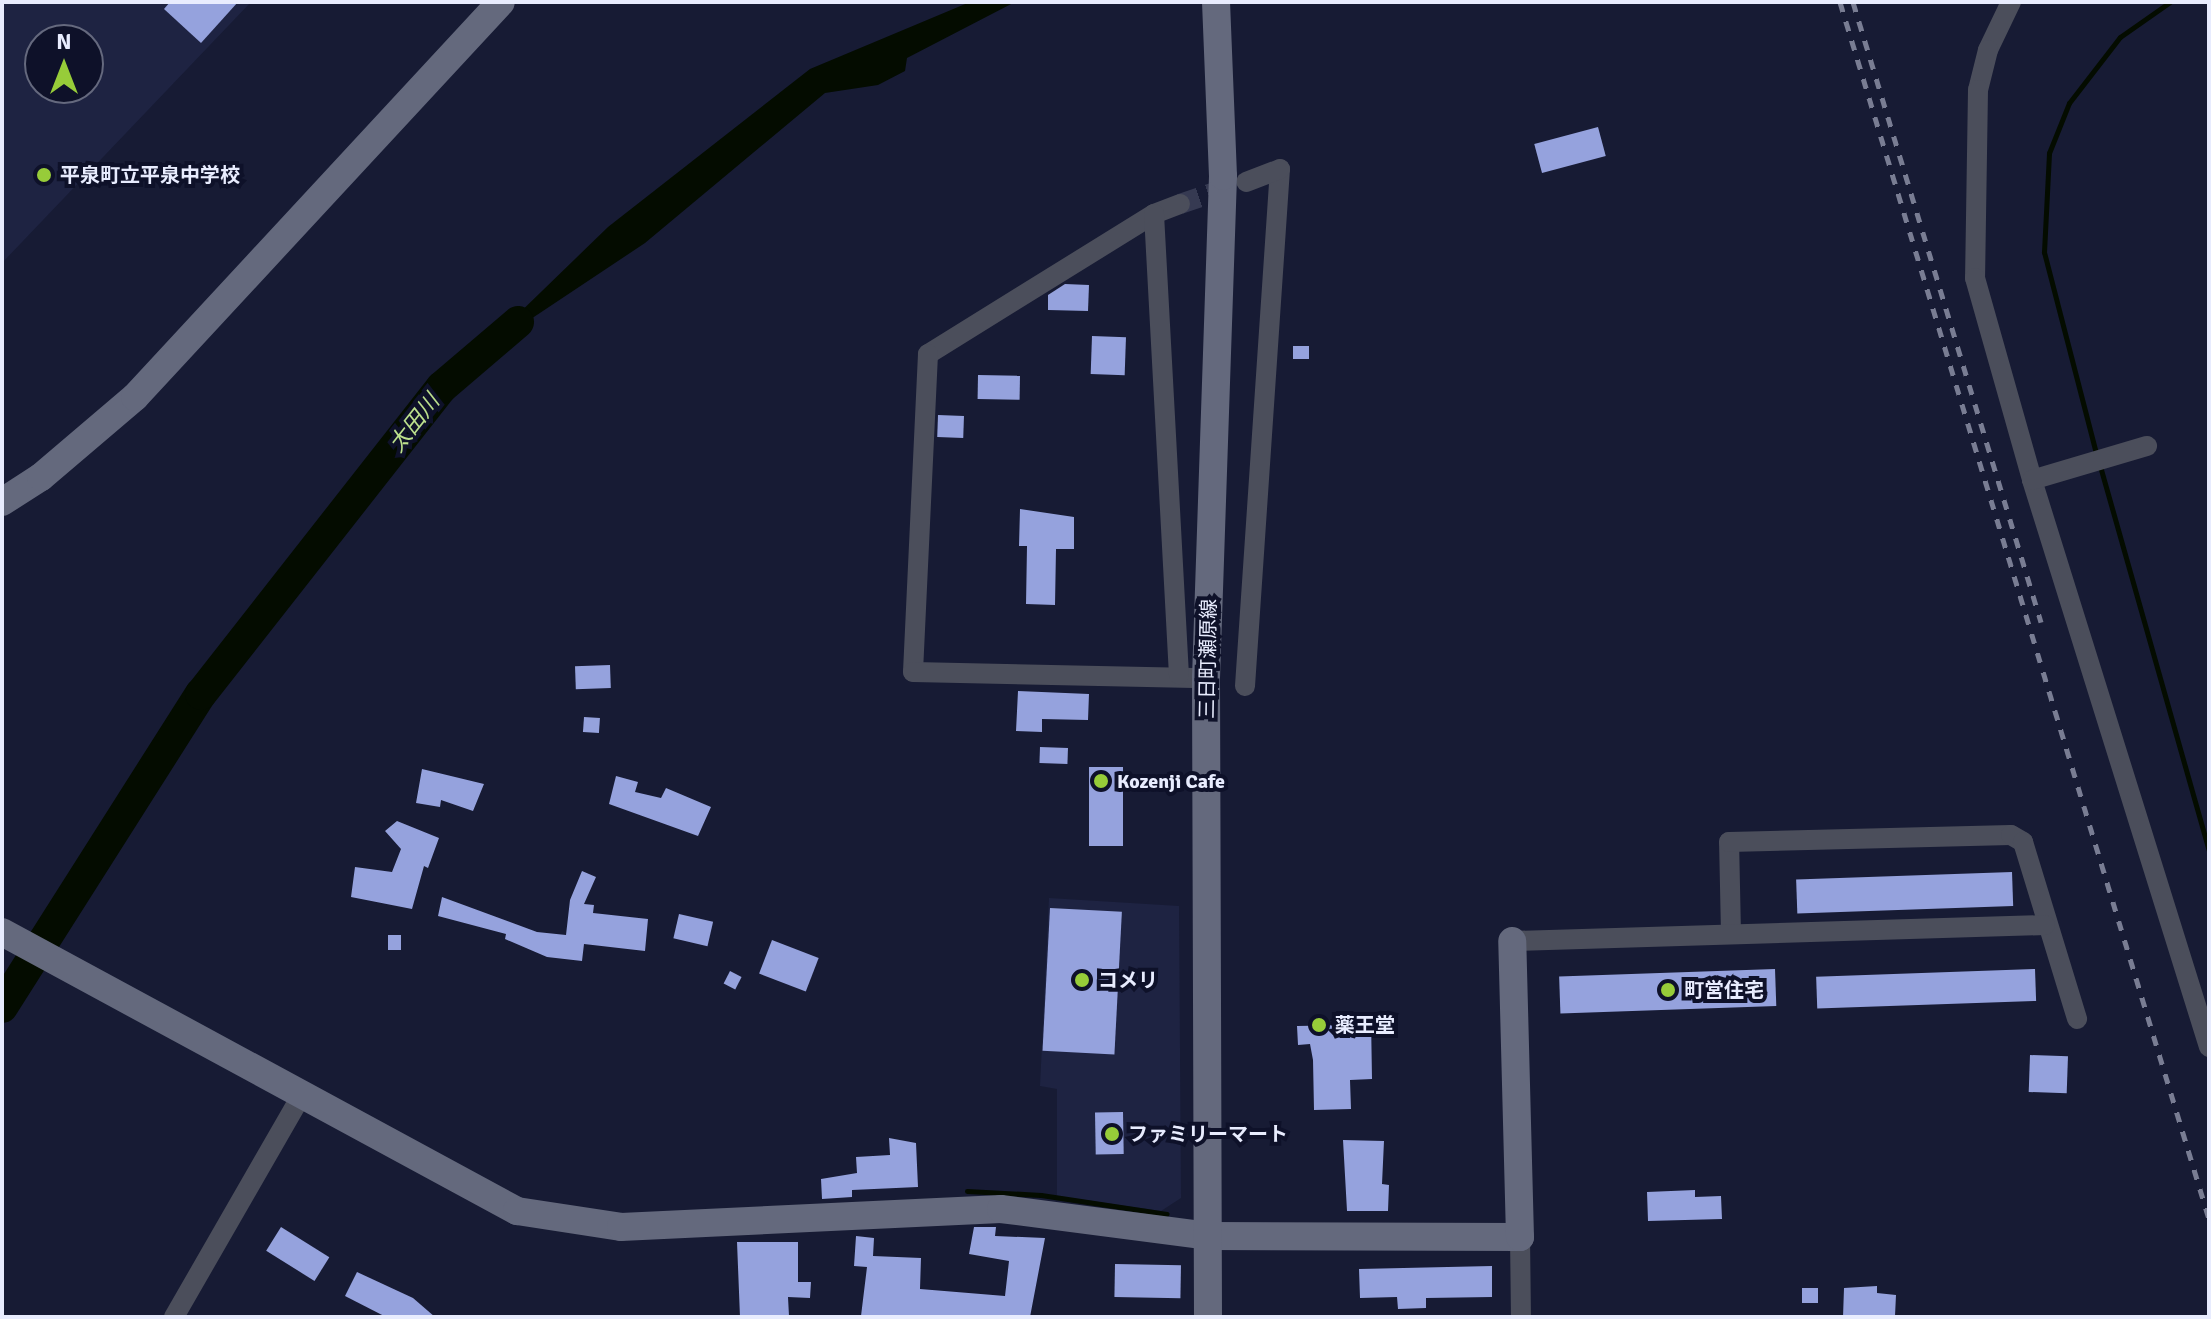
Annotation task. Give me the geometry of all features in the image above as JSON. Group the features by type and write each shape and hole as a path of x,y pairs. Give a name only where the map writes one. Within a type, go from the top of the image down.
{"street":[{"path":"2,502 41,477 135,397 501,2"},
{"name":"三日町瀬原線","path":"1208,1317 1193,676 1223,176 1216,2"},
{"path":"2011,2 1988,50 1978,90 1975,278 2209,1047"},
{"path":"1245,686 1280,169 1246,182"},
{"path":"1154,214 1193,676 913,672 928,354 1154,214 1180,204"},
{"path":"2038,478 2147,446"},
{"path":"1731,934 1729,842 2011,835 2023,842 2045,925 2077,1019"},
{"path":"1521,1317 1512,941 2045,925"},
{"path":"2,932 517,1211 621,1227 951,1208 1001,1209 1208,1236 1520,1237"},
{"path":"174,1317 302,1094"}],"shaded area":[{"name":"平泉町立平泉中学校","path":"2,2 251,2 2,263"},
{"path":"970,2 1015,2 907,58 905,71 878,85 825,93 645,243 474,357 608,227 810,69"},
{"path":"1049,898 1179,906 1181,1198 1161,1211 1057,1196 1057,1089 1040,1086"}],"building":[{"path":"170,2 238,2 201,43 164,9"},
{"path":"1598,127 1606,156 1542,173 1534,144"},
{"path":"1065,284 1089,285 1088,311 1048,310 1048,295"},
{"path":"1092,336 1126,337 1125,375 1091,374"},
{"path":"1293,346 1309,346 1309,359 1293,359"},
{"path":"978,375 1020,376 1020,400 978,399"},
{"path":"938,415 964,416 963,438 937,437"},
{"path":"1020,509 1074,517 1074,549 1056,549 1055,605 1026,604 1027,546 1019,546"},
{"path":"610,665 611,688 576,689 575,666"},
{"path":"1018,691 1089,694 1088,720 1042,719 1042,732 1016,731"},
{"path":"584,717 600,718 599,733 583,732"},
{"path":"1040,747 1068,748 1067,764 1039,763"},
{"path":"1089,767 1123,767 1123,846 1089,846"},
{"path":"422,769 484,784 473,811 441,800 440,807 416,803"},
{"path":"616,776 638,782 635,792 661,798 666,788 711,807 698,836 609,804"},
{"path":"397,821 439,838 428,868 424,866 412,909 351,897 355,867 392,872 401,849 385,831"},
{"path":"582,871 596,877 584,904 594,905 593,913 648,919 645,951 584,944 582,961 547,957 505,939 506,934 438,916 442,897 537,932 566,935 570,900"},
{"path":"2012,872 2013,906 1797,914 1796,880"},
{"path":"1050,908 1122,912 1114,1055 1043,1051"},
{"path":"679,914 713,922 707,946 673,938"},
{"path":"388,935 401,935 401,950 388,950"},
{"path":"772,940 819,958 806,992 759,974"},
{"name":"町営住宅","path":"1775,969 1776,1006 1560,1014 1559,977"},
{"name":"町営住宅","path":"2035,969 2036,1001 1817,1009 1816,977"},
{"path":"730,971 742,977 735,989 724,983"},
{"path":"1349,1018 1371,1018 1372,1079 1350,1080 1351,1109 1314,1110 1310,1044 1298,1045 1297,1026 1349,1025"},
{"path":"2030,1055 2068,1056 2067,1093 2029,1092"},
{"path":"1095,1112 1123,1112 1124,1154 1096,1154"},
{"path":"889,1138 916,1143 918,1187 852,1190 852,1197 822,1199 821,1179 857,1173 856,1157 890,1155"},
{"path":"1343,1140 1384,1141 1382,1184 1389,1185 1388,1211 1347,1211"},
{"path":"1695,1190 1695,1197 1721,1196 1722,1219 1648,1221 1647,1192"},
{"path":"281,1227 329,1257 315,1281 266,1251"},
{"path":"974,1227 996,1227 995,1236 1045,1238 1030,1317 861,1316 867,1267 854,1266 856,1236 874,1238 873,1256 921,1258 920,1289 1005,1296 1009,1261 969,1254"},
{"path":"737,1242 798,1242 798,1282 811,1282 810,1298 788,1297 789,1316 740,1317"},
{"path":"1115,1264 1181,1265 1180,1298 1114,1297"},
{"path":"1492,1266 1492,1297 1426,1298 1426,1308 1398,1309 1397,1297 1360,1298 1359,1269"},
{"path":"357,1272 413,1298 435,1317 386,1317 345,1296"},
{"path":"1877,1286 1877,1293 1896,1295 1895,1316 1843,1317 1844,1288"},
{"path":"1802,1288 1818,1288 1818,1303 1802,1303"}],"waterway":[{"path":"2097,457 2044,252 2049,153 2069,103 2120,37 2170,2"},
{"name":"太田川","path":"2,1007 201,694 442,387 518,322"},
{"path":"2100,466 2209,850"},
{"path":"967,1191 1041,1195 1167,1214"}],"tunnel":[{"path":"1180,204 1233,186"}],"railway":[{"path":"1840,2 2209,1219"},
{"path":"1853,2 2041,622"}],"place":[{"name":"平泉町立平泉中学校","path":"44,175"},
{"name":"Kozenji Cafe","path":"1101,781"},
{"name":"コメリ","path":"1082,980"},
{"name":"町営住宅","path":"1668,990"},
{"name":"薬王堂","path":"1319,1025"},
{"name":"ファミリーマート","path":"1112,1134"}]}
